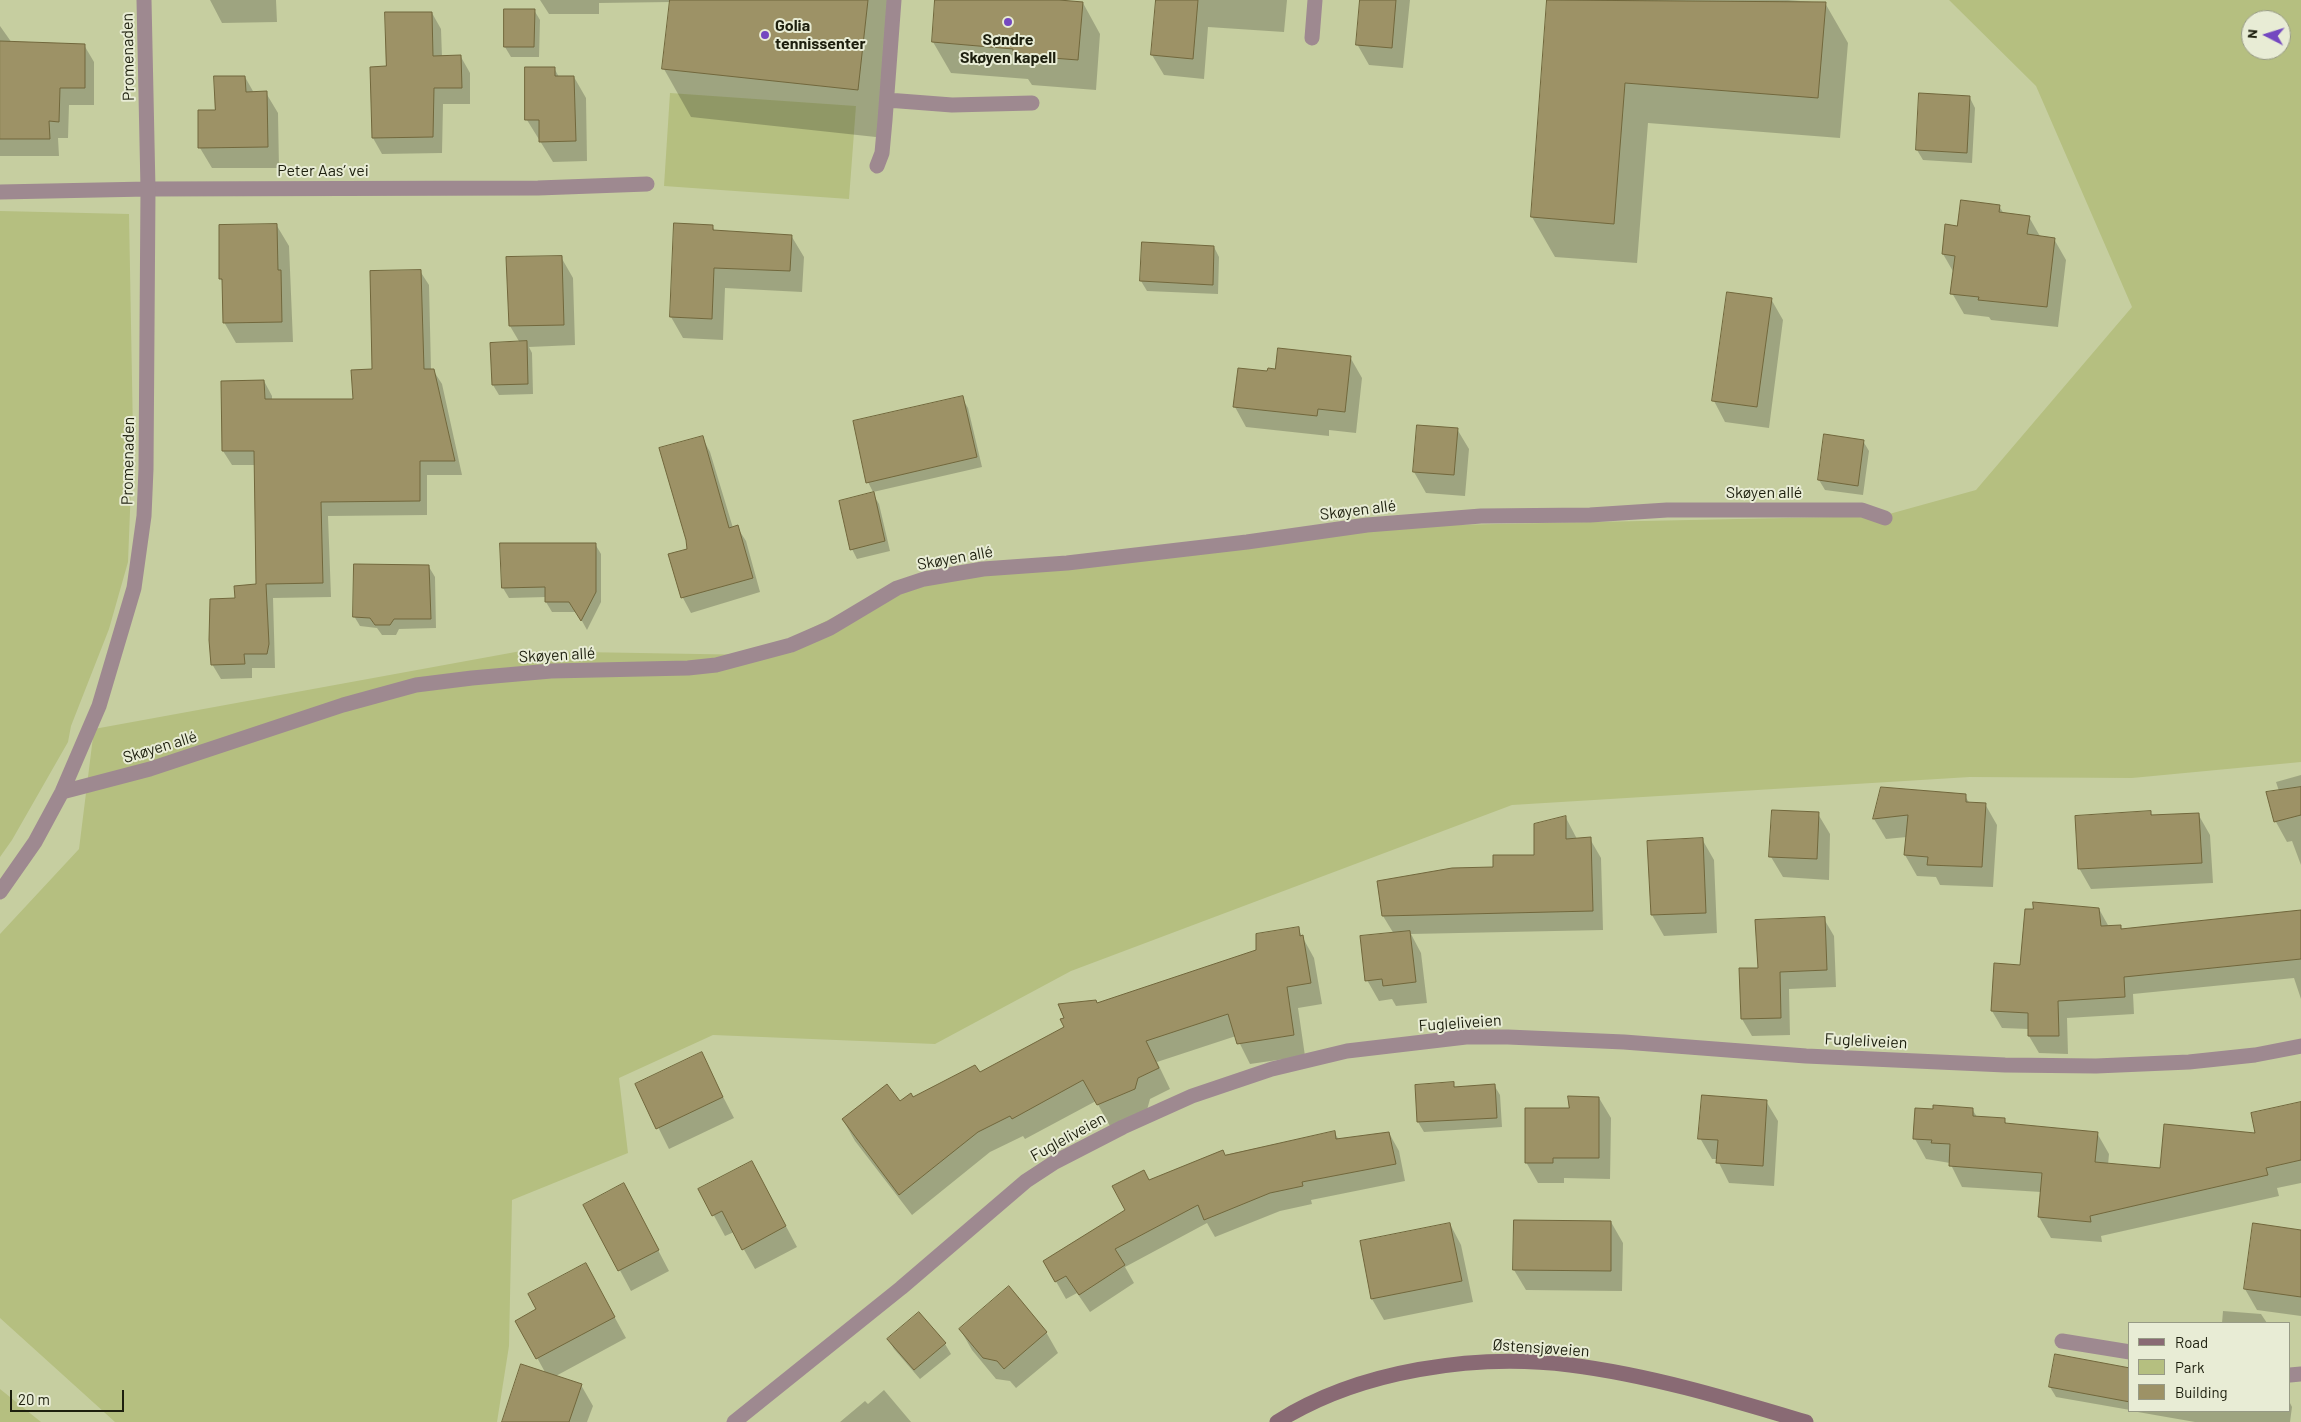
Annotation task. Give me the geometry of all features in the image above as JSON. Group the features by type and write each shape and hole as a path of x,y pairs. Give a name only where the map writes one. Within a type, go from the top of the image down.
{"main road":[{"name":"Østensjøveien","path":"1277,1422 1340,1391 1375,1379 1412,1371 1477,1362 1570,1365 1663,1382 1806,1422"}],"street":[{"name":"Promenaden","path":"0,892 35,842 62,792 99,706 134,588 144,516 146,469 148,189 144,0"},
{"path":"877,166 882,153 894,0"},
{"path":"1312,38 1315,0"},
{"path":"887,100 952,105 1032,103"},
{"name":"Peter Aas’ vei","path":"0,192 148,189 538,188 647,184"},
{"name":"Skøyen allé","path":"62,792 150,769 343,705 416,685 551,671 688,668 716,664 791,645 830,628 896,588 924,579 983,568 1067,562 1247,542 1367,525 1481,516 1590,515 1667,510 1862,510 1885,518"},
{"name":"Fugleliveien","path":"734,1422 901,1288 1026,1181 1055,1162 1123,1127 1192,1096 1272,1069 1347,1051 1466,1037 1508,1037 1624,1042 1806,1056 2005,1065 2096,1066 2189,1062 2255,1055 2301,1046"},
{"path":"2062,1341 2128,1352"}],"green space":[{"path":"1949,0 2301,0 2301,762 2132,778 1970,777 1512,805 1071,971 935,1044 713,1035 619,1078 628,1153 512,1200 509,1346 497,1422 115,1422 0,1318 0,934 79,849 94,729 521,651 758,655 900,584 1353,527 1882,516 1976,490 2132,307 2036,86"},
{"path":"670,93 856,106 849,199 664,186"},
{"path":"0,211 129,214 133,435 128,562 109,629 71,726 68,742 12,840 0,857"},
{"path":"0,1389 41,1422 0,1422"}],"building":[{"name":"Golia tennissenter","path":"670,0 868,0 858,90 662,69"},
{"name":"Søndre Skøyen kapell","path":"935,0 1059,0 1083,2 1078,60 1013,55 1013,49 932,42"},
{"path":"1156,0 1198,0 1193,59 1151,55"},
{"path":"1360,0 1396,0 1392,48 1356,45"},
{"path":"1547,0 1826,2 1818,98 1625,83 1614,224 1531,217"},
{"path":"504,9 535,9 534,47 504,47"},
{"path":"385,12 432,12 433,56 461,55 462,88 434,88 433,137 372,138 370,67 386,66"},
{"path":"0,41 85,44 85,88 60,88 59,122 49,121 50,139 0,139"},
{"path":"525,67 555,67 555,76 574,76 576,141 539,142 539,120 525,120"},
{"path":"214,76 245,76 246,92 267,91 268,147 198,148 198,110 215,110"},
{"path":"1919,93 1970,96 1967,153 1916,150"},
{"path":"1961,200 2000,205 1999,212 2030,216 2027,234 2055,238 2047,307 1978,300 1979,297 1950,294 1955,256 1942,254 1945,224 1957,226"},
{"path":"674,223 713,225 713,230 792,235 790,271 714,268 712,319 670,317"},
{"path":"277,224 278,270 281,270 282,322 223,323 222,279 219,279 219,225"},
{"path":"1142,242 1214,246 1213,285 1140,281"},
{"path":"562,256 564,325 509,326 506,257"},
{"path":"421,270 424,369 434,369 455,461 420,461 420,501 321,502 323,583 266,584 269,644 267,654 244,654 245,664 211,665 209,640 210,599 235,598 234,586 256,584 254,451 222,451 221,381 264,380 265,399 353,399 351,370 372,369 370,271"},
{"path":"1727,292 1772,298 1757,407 1712,401"},
{"path":"527,341 528,384 492,385 490,343"},
{"path":"1278,348 1351,356 1345,412 1318,409 1317,416 1233,407 1238,368 1267,371 1268,368 1275,369"},
{"path":"963,396 977,457 866,483 853,421"},
{"path":"1417,425 1458,428 1454,475 1413,472"},
{"path":"1824,434 1864,440 1858,486 1818,480"},
{"path":"703,436 729,528 738,525 753,578 681,598 668,554 687,549 686,540 659,448"},
{"path":"874,492 885,541 850,550 839,501"},
{"path":"500,543 596,543 596,592 581,621 569,602 545,602 545,587 502,588"},
{"path":"354,564 429,565 431,619 394,619 390,625 375,625 370,618 353,617"},
{"path":"1881,787 1966,794 1966,802 1986,803 1982,867 1927,865 1928,857 1904,855 1908,815 1873,819"},
{"path":"2301,787 2301,815 2274,822 2266,792"},
{"path":"1772,810 1819,812 1817,859 1769,857"},
{"path":"2151,811 2151,815 2199,813 2202,863 2078,869 2075,816"},
{"path":"1566,816 1566,839 1591,837 1593,911 1382,916 1377,881 1452,868 1493,867 1493,855 1534,855 1534,824"},
{"path":"1703,838 1706,913 1651,915 1647,841"},
{"path":"2033,902 2099,908 2101,926 2121,925 2121,929 2301,910 2301,959 2124,977 2125,997 2058,1001 2059,1036 2028,1036 2028,1013 1991,1011 1994,963 2020,965 2025,909 2033,909"},
{"path":"1825,917 1827,970 1780,972 1781,1018 1741,1019 1739,968 1758,968 1755,920"},
{"path":"1299,927 1300,936 1303,935 1311,983 1287,987 1294,1035 1237,1044 1228,1014 1146,1041 1159,1068 1138,1078 1135,1089 1097,1105 1083,1080 1012,1119 1010,1116 978,1132 899,1195 842,1119 887,1084 900,1101 911,1093 913,1097 975,1065 980,1072 1064,1027 1060,1019 1064,1018 1058,1004 1096,1000 1097,1003 1256,950 1256,934"},
{"path":"1410,931 1416,982 1383,986 1382,979 1365,981 1360,936"},
{"path":"702,1052 723,1097 656,1129 635,1084"},
{"path":"1454,1082 1454,1087 1495,1084 1497,1118 1417,1122 1415,1085"},
{"path":"1702,1095 1767,1100 1763,1166 1716,1163 1718,1140 1698,1139"},
{"path":"1568,1096 1599,1097 1599,1158 1553,1158 1553,1163 1525,1163 1525,1108 1569,1108"},
{"path":"2301,1102 2301,1160 2266,1168 2268,1175 2090,1216 2091,1222 2038,1217 2042,1173 1949,1166 1950,1144 1931,1143 1932,1140 1913,1139 1915,1108 1933,1109 1933,1105 1973,1108 1973,1116 2005,1118 2005,1123 2098,1132 2095,1162 2160,1168 2164,1124 2255,1133 2251,1113"},
{"path":"1335,1131 1336,1139 1389,1132 1396,1164 1302,1182 1303,1186 1270,1193 1204,1220 1198,1205 1115,1249 1125,1265 1079,1295 1066,1276 1055,1282 1043,1261 1125,1210 1112,1186 1144,1170 1149,1180 1223,1150 1225,1155"},
{"path":"752,1161 786,1226 742,1250 722,1211 712,1216 698,1189"},
{"path":"624,1183 659,1250 618,1271 583,1205"},
{"path":"1514,1220 1611,1221 1611,1271 1513,1270"},
{"path":"1450,1223 1462,1281 1371,1299 1360,1241"},
{"path":"2253,1223 2301,1230 2301,1297 2244,1289"},
{"path":"586,1263 615,1317 536,1359 515,1321 536,1309 528,1294"},
{"path":"1009,1286 1047,1332 1004,1369 997,1361 983,1358 959,1329"},
{"path":"919,1312 946,1343 914,1370 887,1339"},
{"path":"2055,1354 2128,1368 2128,1402 2049,1387"},
{"path":"521,1364 582,1384 569,1422 502,1422"}],"place":[{"name":"Søndre Skøyen kapell","path":"1008,22"},
{"name":"Golia tennissenter","path":"765,35"}]}
